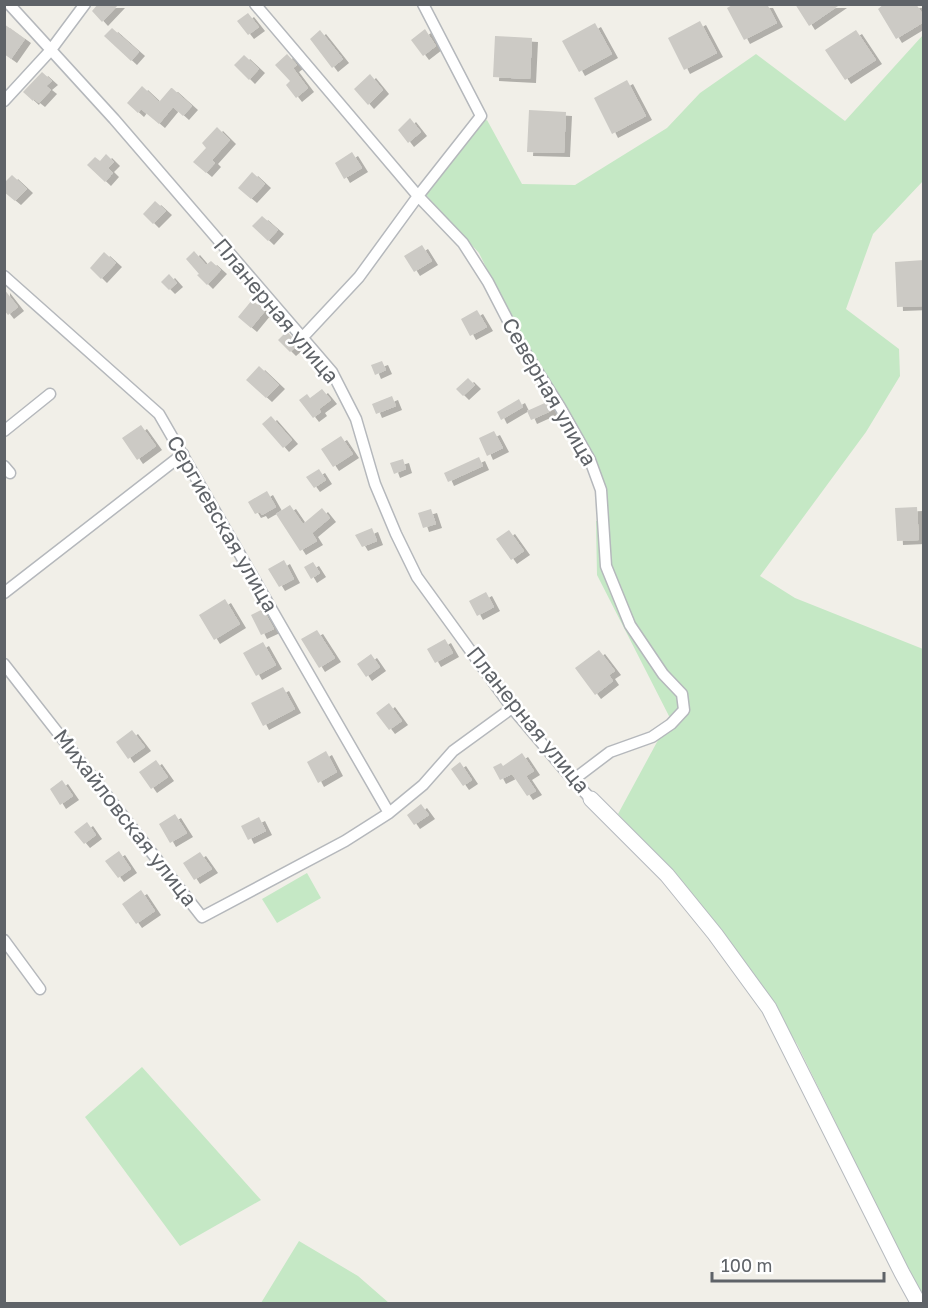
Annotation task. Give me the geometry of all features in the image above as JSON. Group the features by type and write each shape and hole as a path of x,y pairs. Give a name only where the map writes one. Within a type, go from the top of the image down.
{"street":[{"name":"Планерная улица","path":"9,4 114,119 332,372 356,418 375,484 417,577 512,708 591,799"},
{"path":"4,101 50,51 85,4"},
{"name":"Северная улица","path":"255,4 418,196 463,243 488,282 520,344 590,460 602,490 606,566 630,625 663,674 682,694 684,710 671,724 652,737 610,752 573,780"},
{"path":"302,338 359,277 418,196 481,116 423,4"},
{"name":"Сергиевская улица","path":"4,276 159,414 389,813"},
{"path":"4,431 50,394"},
{"path":"4,593 183,454"},
{"name":"Михайловская улица","path":"4,664 202,917 345,841 389,813"},
{"path":"389,813 423,785 453,751 512,708"},
{"path":"591,799 667,875 715,934 769,1008 902,1273 920,1304"},
{"path":"4,940 40,989"}],"green space":[{"path":"923,35 923,181 873,234 846,309 899,349 900,376 866,432 760,576 795,598 923,649 923,1300 797,1044 739,955 670,870 618,814 670,718 597,575 596,521 608,520 605,491 521,338 479,253 425,194 477,124 487,120 522,184 575,185 667,128 700,93 756,54 845,121"},
{"path":"307,873 321,898 277,923 262,899"},
{"path":"142,1067 261,1200 180,1246 85,1117"},
{"path":"299,1241 358,1276 389,1303 261,1303"}],"building":[{"path":"98,4 119,4 102,22 92,11"},
{"path":"734,4 767,4 777,23 744,40 727,8"},
{"path":"795,4 841,4 809,26"},
{"path":"884,4 916,4 924,16 924,22 896,39 878,9"},
{"path":"248,13 259,27 248,35 237,21"},
{"path":"700,21 717,53 684,70 668,38"},
{"path":"595,23 612,54 579,72 562,41"},
{"path":"4,24 25,39 11,59 4,54"},
{"path":"112,28 139,52 131,61 104,36"},
{"path":"425,29 436,46 423,56 411,40"},
{"path":"320,30 343,59 332,68 310,39"},
{"path":"856,30 876,60 845,80 825,50"},
{"path":"495,36 532,38 530,79 493,77"},
{"path":"287,54 297,65 293,68 308,88 296,98 286,85 290,81 275,65"},
{"path":"244,55 259,69 249,80 234,65"},
{"path":"42,72 52,81 46,86 51,90 39,103 23,92"},
{"path":"370,74 383,90 368,105 354,89"},
{"path":"627,80 646,116 612,134 594,98"},
{"path":"142,86 159,102 172,88 192,106 183,116 173,107 159,124 141,109 138,113 127,103"},
{"path":"529,110 566,112 564,153 527,152"},
{"path":"410,118 421,132 408,143 398,130"},
{"path":"217,127 230,140 212,160 215,163 206,173 193,162 206,148 202,143"},
{"path":"352,152 362,168 344,179 335,163"},
{"path":"106,154 114,162 108,168 113,173 105,182 87,165 95,157 100,161"},
{"path":"252,172 265,184 251,199 238,188"},
{"path":"12,175 27,189 15,201 4,192 4,183"},
{"path":"155,201 166,211 153,224 143,214"},
{"path":"262,216 278,230 268,241 252,226"},
{"path":"422,245 432,261 414,272 404,256"},
{"path":"194,251 206,265 211,261 221,270 207,285 186,259"},
{"path":"104,252 116,263 101,279 90,268"},
{"path":"924,260 924,306 897,307 895,262"},
{"path":"169,274 177,283 169,290 161,282"},
{"path":"4,289 18,307 8,315 4,310"},
{"path":"252,300 265,311 251,328 238,317"},
{"path":"477,310 487,327 470,336 461,319"},
{"path":"287,331 298,345 290,352 278,340"},
{"path":"382,361 386,370 375,375 371,365"},
{"path":"259,366 279,385 266,398 246,380"},
{"path":"468,378 475,385 463,396 456,389"},
{"path":"322,389 331,400 319,409 321,412 313,418 299,400 307,394 310,398"},
{"path":"392,396 396,406 376,414 372,404"},
{"path":"519,399 523,407 501,420 497,412"},
{"path":"547,402 551,411 531,420 527,411"},
{"path":"271,416 292,440 283,448 262,424"},
{"path":"141,425 156,446 137,460 122,438"},
{"path":"494,431 503,448 487,456 479,438"},
{"path":"341,436 353,454 333,467 321,449"},
{"path":"479,457 483,466 448,482 444,473"},
{"path":"403,459 406,469 394,474 390,463"},
{"path":"319,469 326,480 314,488 306,477"},
{"path":"267,491 276,507 262,515 260,512 255,514 248,502"},
{"path":"290,505 303,524 322,508 330,518 312,533 317,541 300,551 276,514"},
{"path":"917,507 919,540 897,541 895,508"},
{"path":"431,509 436,524 423,528 418,513"},
{"path":"372,528 377,541 362,547 355,535"},
{"path":"509,530 524,551 511,560 496,539"},
{"path":"284,560 294,579 279,587 268,569"},
{"path":"313,562 320,573 311,579 304,567"},
{"path":"486,592 494,607 477,616 469,601"},
{"path":"225,599 240,624 214,640 199,615"},
{"path":"263,609 274,629 261,635 251,615"},
{"path":"317,630 335,658 319,668 301,639"},
{"path":"445,639 453,653 435,663 427,649"},
{"path":"263,642 276,665 256,676 243,653"},
{"path":"599,650 615,671 609,675 613,681 595,695 575,668"},
{"path":"371,654 380,667 366,677 357,664"},
{"path":"283,687 295,709 263,726 251,703"},
{"path":"389,703 402,721 389,730 376,713"},
{"path":"132,730 145,747 128,759 116,742"},
{"path":"326,751 337,772 318,783 307,762"},
{"path":"522,753 534,771 526,776 536,791 527,796 512,774 500,780 493,767 501,763 503,766"},
{"path":"156,760 168,777 151,789 139,772"},
{"path":"460,762 472,780 463,786 451,769"},
{"path":"62,780 73,796 60,805 50,789"},
{"path":"421,804 429,815 414,825 407,815"},
{"path":"175,814 187,833 170,843 159,824"},
{"path":"259,817 266,831 248,840 241,826"},
{"path":"87,822 96,835 84,844 74,832"},
{"path":"119,851 131,869 118,878 105,861"},
{"path":"200,852 212,869 194,880 183,863"},
{"path":"141,890 155,911 136,924 122,904"}]}
